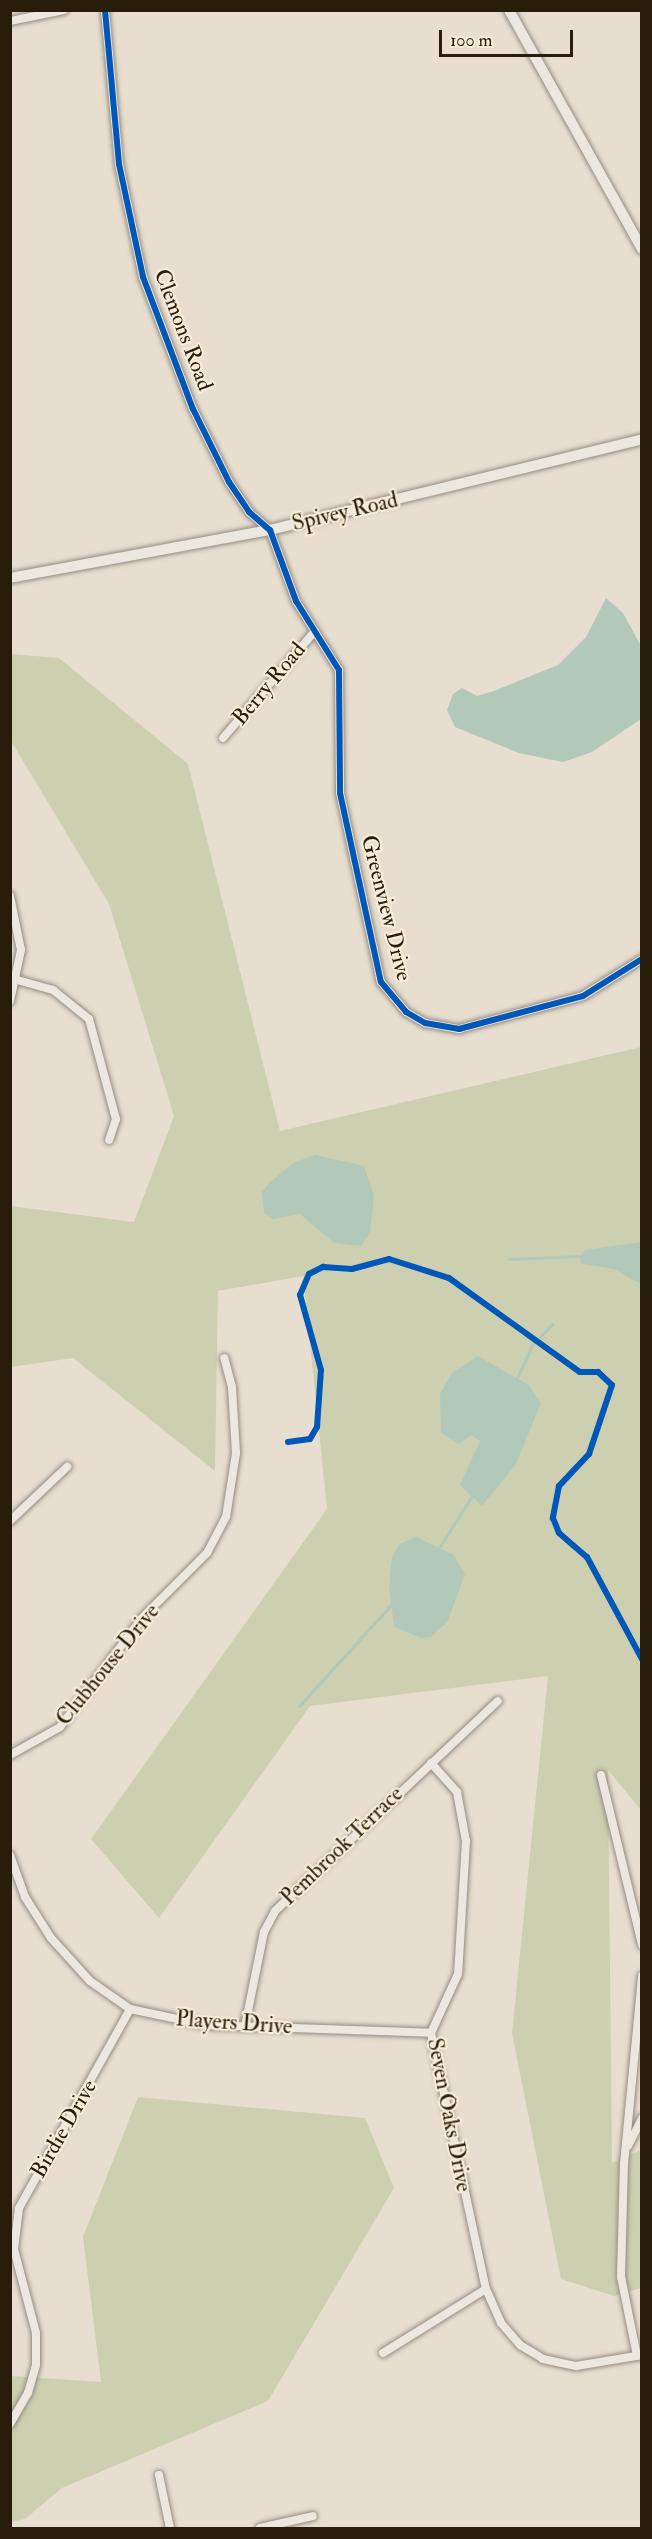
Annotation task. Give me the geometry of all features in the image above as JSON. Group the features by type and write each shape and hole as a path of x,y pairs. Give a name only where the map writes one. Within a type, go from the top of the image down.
{"street":[{"path":"10,21 64,10"},
{"name":"Clemons Road","path":"105,10 118,164 143,278 193,409 229,482 249,513 270,530 296,601 315,632"},
{"path":"509,10 642,249"},
{"name":"Spivey Road","path":"10,578 270,530 642,440"},
{"name":"Berry Road","path":"223,738 315,632"},
{"name":"Greenview Drive","path":"315,632 339,670 340,793 381,982 391,997 425,1023 472,1027 583,996 642,959"},
{"path":"10,896 21,950 10,1002"},
{"path":"14,979 53,990 90,1018 116,1119 109,1140"},
{"name":"Clubhouse Drive","path":"10,1755 60,1727 142,1618 207,1553 225,1516 236,1453 232,1387 224,1358"},
{"path":"10,1521 66,1467"},
{"name":"Pembrook Terrace","path":"245,2026 264,1932 275,1911 498,1701"},
{"name":"Seven Oaks Drive","path":"431,1762 457,1792 466,1841 458,1974 431,2033 486,2289 501,2323 520,2345 543,2359 576,2366 639,2356"},
{"path":"601,1775 642,1945"},
{"name":"Players Drive","path":"10,1855 25,1897 51,1938 90,1981 130,2009 206,2025 431,2033"},
{"path":"639,2356 621,2277 625,2152 642,1977"},
{"name":"Birdie Drive","path":"10,2424 28,2393 36,2365 36,2333 14,2249 19,2208 130,2009"},
{"path":"625,2152 642,2118"},
{"path":"382,2353 486,2289"},
{"path":"159,2475 170,2529"},
{"path":"260,2529 313,2516"}],"shaded area":[{"path":"606,598 623,613 641,646 641,719 592,752 563,762 519,753 455,727 447,710 453,694 462,688 477,696 558,665 586,637"},
{"path":"11,654 59,658 188,764 280,1131 641,1047 641,1810 608,1770 612,2163 641,2150 641,2288 614,2296 561,2279 512,2033 548,1676 310,1706 159,1918 91,1839 327,1509 303,1276 218,1291 215,1471 73,1358 11,1367 11,1206 134,1222 174,1116 109,904 11,741"},
{"path":"315,1155 364,1166 374,1196 370,1232 361,1246 334,1243 300,1214 273,1219 264,1213 262,1192 269,1183 295,1162"},
{"path":"641,1242 641,1284 614,1269 582,1264 579,1257 585,1250"},
{"path":"478,1356 529,1385 541,1403 516,1464 482,1506 460,1485 480,1441 471,1435 459,1444 441,1433 440,1394 452,1373"},
{"path":"416,1537 454,1555 465,1574 448,1621 431,1637 421,1638 394,1627 389,1586 392,1557 400,1544"},
{"path":"138,2097 365,2118 394,2188 268,2401 62,2488 25,2519 11,2522 10,2376 101,2382 83,2237"}],"waterway":[{"path":"509,1259 580,1256"},
{"path":"516,1380 533,1344 552,1324"},
{"path":"440,1546 472,1496"},
{"path":"299,1706 391,1605"}],"cycle path":[{"path":"105,10 119,164 143,277 193,409 229,482 249,512 270,530 296,601 339,670 340,793 381,982 406,1012 425,1023 459,1029 583,996 642,959"},
{"path":"288,1442 310,1439 317,1427 321,1370 300,1295 309,1274 323,1267 352,1269 389,1259 449,1278 580,1372 598,1372 612,1385 589,1454 559,1486 553,1518 559,1533 587,1557 642,1659"}]}
